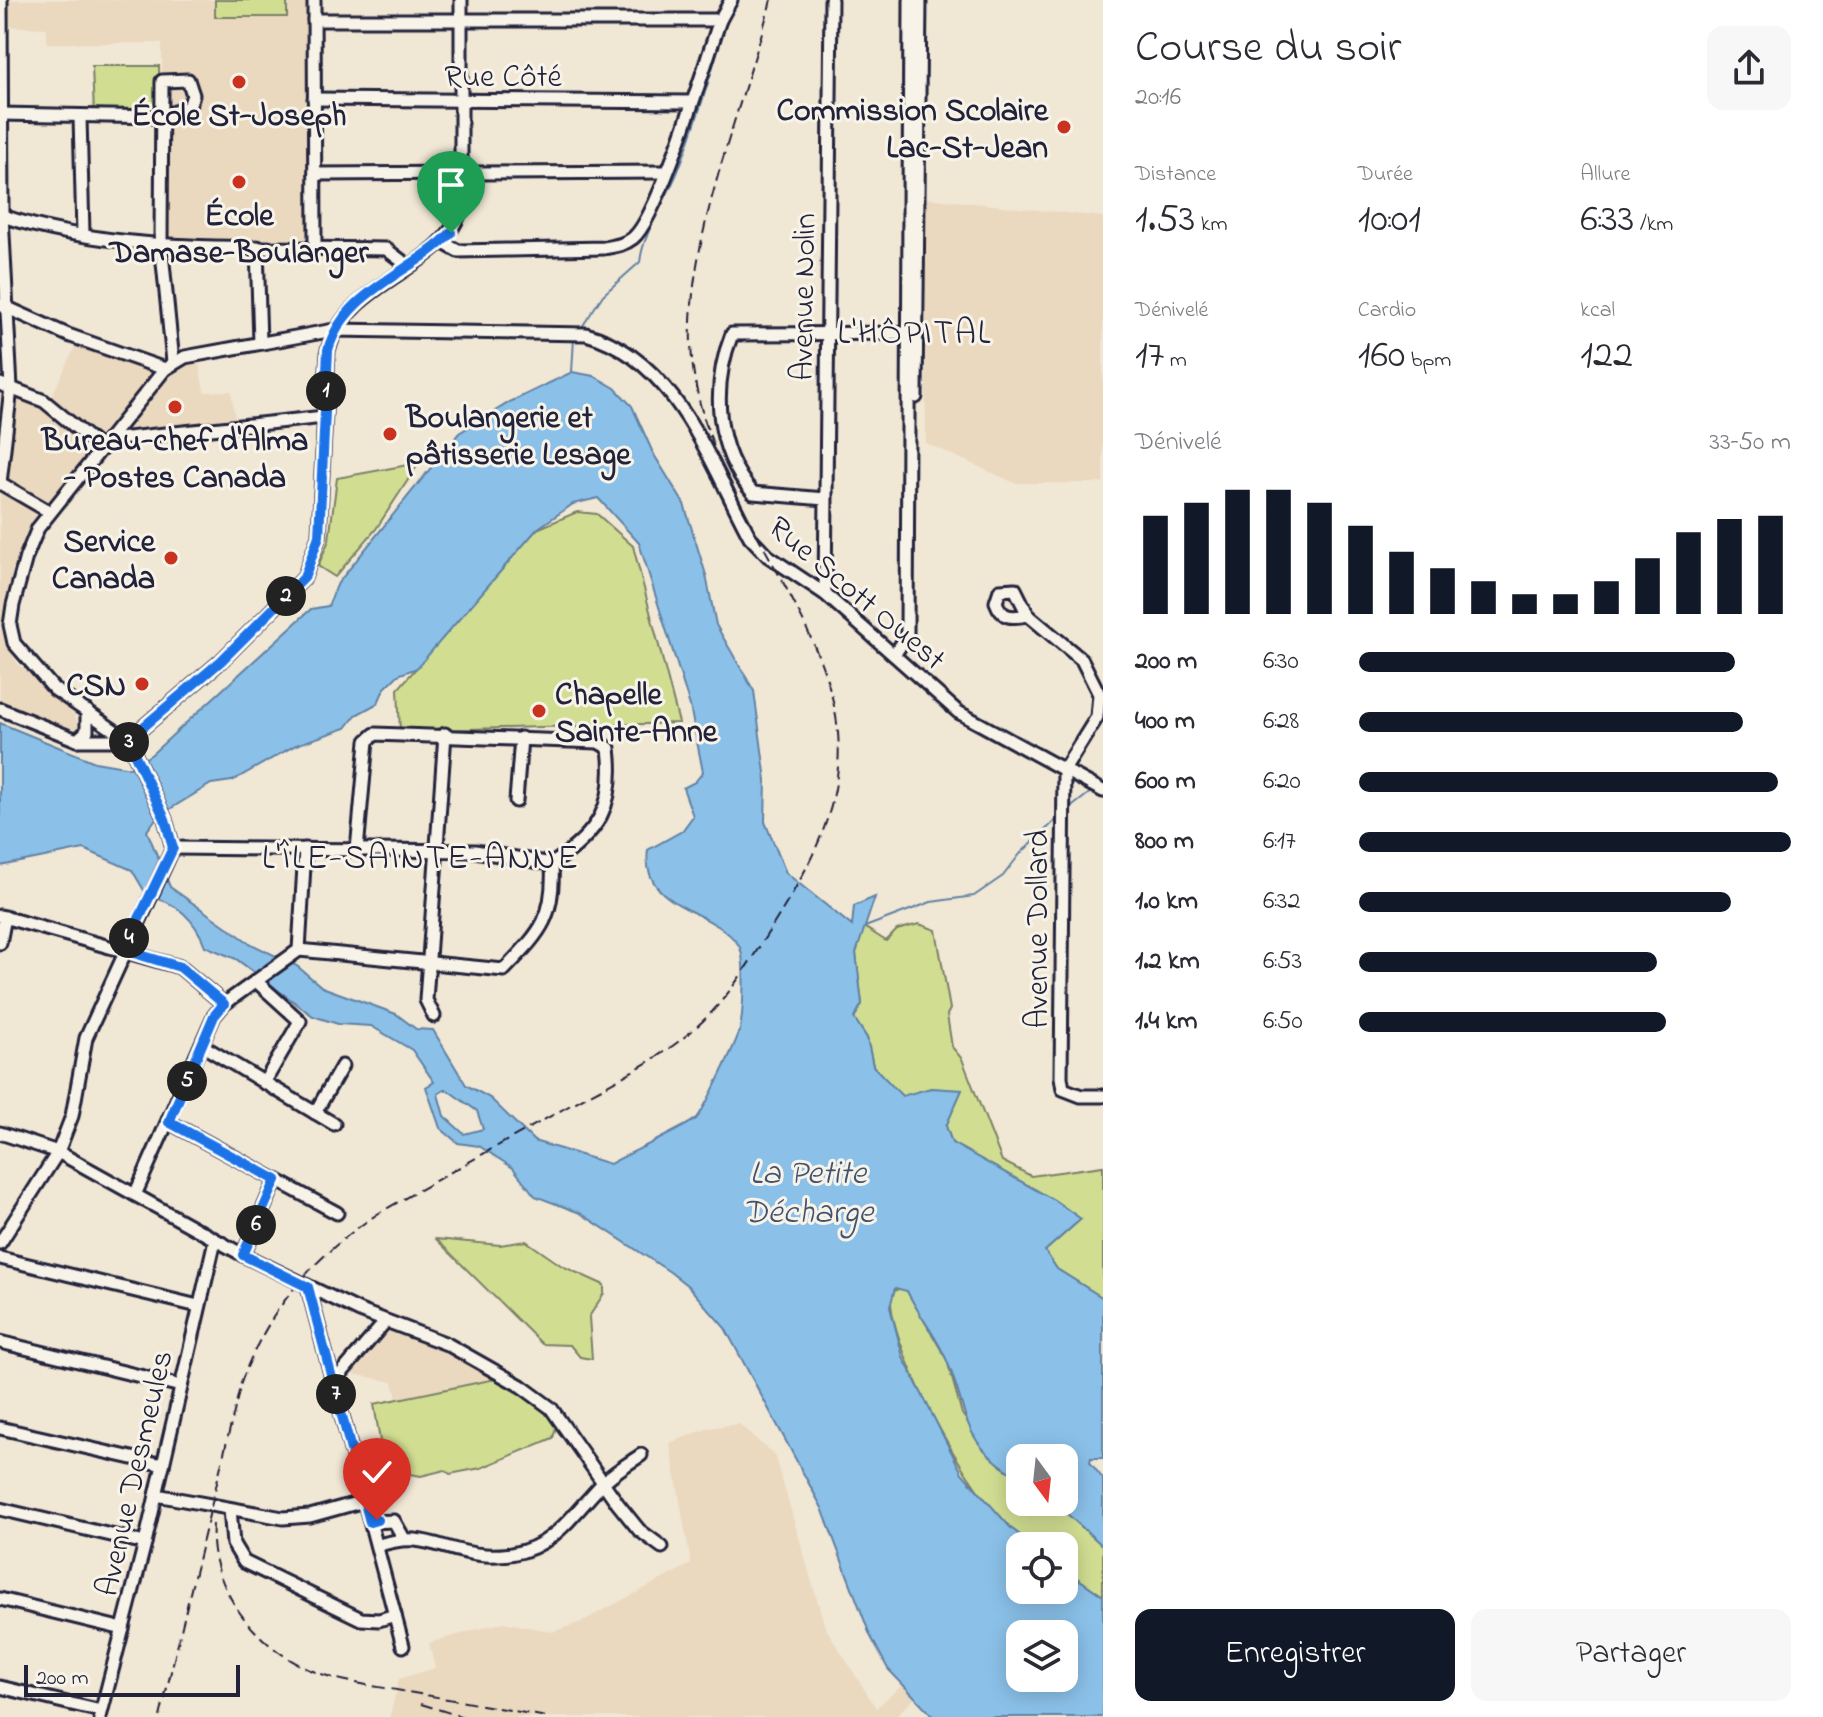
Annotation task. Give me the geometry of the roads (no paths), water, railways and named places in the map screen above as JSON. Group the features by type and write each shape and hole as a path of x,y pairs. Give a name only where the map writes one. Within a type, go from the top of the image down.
{"street":[{"path":"1,0 1,215 6,386 0,483 50,512"},
{"path":"314,0 315,247"},
{"path":"0,709 77,740 130,745 221,661 304,578 319,536 328,350 334,330 350,308 442,242 458,223 461,0"},
{"path":"442,242 458,251 620,246 634,237 666,172 720,20 731,0"},
{"name":"Avenue Nolin","path":"825,594 831,0"},
{"path":"910,0 914,333"},
{"path":"894,655 907,636 920,0"},
{"path":"314,20 720,20"},
{"name":"Rue Côté","path":"314,99 691,102"},
{"path":"0,1243 58,1152 72,1116 86,1038 170,852 165,819 130,745 54,689 21,654 11,635 13,605 32,540 50,512 169,365 161,243 162,117 1,115"},
{"path":"80,117 83,234"},
{"path":"315,174 666,172"},
{"path":"1,215 43,228 161,243 386,249 407,265"},
{"path":"257,247 260,343"},
{"path":"3,306 68,335 169,365"},
{"name":"Rue Scott Ouest","path":"169,365 260,343 334,330 586,334 611,341 639,359 661,381 686,417 750,537 768,556 825,594 958,712 1103,791"},
{"path":"825,499 753,493 742,480 722,440 719,422 726,350 732,334 914,333"},
{"path":"6,386 45,401 106,444 324,417"},
{"path":"0,601 13,605"},
{"path":"1028,615 1082,660 1099,694 1097,717 1064,770"},
{"path":"77,740 87,731 87,711"},
{"path":"170,852 305,849 357,850 435,849 475,851 552,864 590,835 598,824 613,776 609,748 598,742 445,734 375,734 367,741 357,850"},
{"path":"434,1016 426,1000 445,734"},
{"path":"516,801 521,738"},
{"name":"Avenue Dollard","path":"1064,770 1063,1089 1081,1096 1103,1096"},
{"path":"294,953 305,849"},
{"path":"135,1195 214,1016 224,1004 294,953 504,970 538,934 554,898 552,864"},
{"path":"0,943 2,916 180,967 224,1004"},
{"path":"256,981 300,1021 264,1083"},
{"path":"203,1046 334,1124"},
{"path":"315,1113 342,1066"},
{"path":"169,1122 337,1213"},
{"path":"0,1133 58,1152 215,1240 308,1287 385,1322 447,1344 551,1408 639,1530 662,1547"},
{"path":"243,1255 276,1180"},
{"name":"Avenue Desmeules","path":"100,1714 145,1543 215,1240"},
{"path":"0,1258 198,1306"},
{"path":"308,1287 403,1646"},
{"path":"333,1383 385,1322"},
{"path":"0,1342 181,1386"},
{"path":"0,1428 163,1465"},
{"path":"377,1546 403,1537 488,1556 532,1548 572,1521 603,1484 641,1455"},
{"path":"156,1495 283,1518 310,1516 364,1501"},
{"path":"0,1509 145,1543"},
{"path":"230,1509 237,1553 253,1568 361,1619 379,1620 395,1615"},
{"path":"370,1522 394,1521 403,1537"},
{"path":"0,1599 123,1629"},
{"path":"0,1687 100,1714"}],"water":[{"name":"La Petite Décharge","path":"572,372 594,376 615,388 632,406 653,453 684,504 706,575 716,625 754,691 766,780 765,822 786,873 852,926 854,906 875,897 856,953 862,1004 854,1018 867,1038 873,1066 902,1096 931,1088 962,1090 946,1126 952,1143 1054,1200 1081,1219 1045,1251 1057,1269 1103,1298 1103,1458 1091,1458 1090,1462 1103,1479 1103,1546 1070,1516 1078,1516 1078,1444 1006,1444 1006,1469 1000,1465 976,1440 947,1361 907,1291 895,1288 890,1307 903,1357 962,1473 1016,1532 1006,1532 1006,1604 1078,1604 1078,1579 1103,1596 1103,1717 934,1717 888,1669 870,1635 822,1508 725,1328 688,1286 670,1272 580,1213 535,1196 513,1168 479,1146 458,1143 440,1128 426,1087 434,1082 412,1050 371,1026 338,1024 313,1016 236,959 205,946 184,913 167,902 148,897 132,870 84,849 0,866 0,723 95,762 130,768 152,754 311,609 328,606 338,583 459,433 510,402","holes":["598,498 639,543 690,706 703,772 695,782 683,788 693,816 682,831 648,850 648,869 655,884 666,895 726,932 738,944 741,950 743,998 740,1029 697,1118 610,1164 534,1141 490,1098 466,1085 433,1030 416,1029 396,1014 322,987 297,966 251,944 170,887 147,831 157,817 211,784 232,781 296,745 346,728 356,715 378,703 384,689 398,675 417,668 537,529 573,504","446,1089 477,1111 483,1129 464,1134 444,1116 438,1094"]}],"waterway":[{"path":"580,330 603,295 640,262 650,228 685,152 728,17"},
{"path":"572,372 574,338"},
{"path":"1069,809 1092,791"},
{"path":"865,927 931,902 974,896 1003,876 1020,854 1058,818"}],"railway":[{"path":"160,1717 241,1383 279,1308 314,1266 379,1213 644,1064 700,1024 749,963 785,906 817,846 836,784 839,751 836,716 827,680 812,640 715,450 693,368 691,325 704,231 771,0"},
{"path":"213,1524 218,1570 227,1592 255,1631 292,1661 324,1675 348,1681 546,1717"},
{"path":"421,1704 463,1717"}],"place":[{"name":"École St-Joseph","path":"239,82"},
{"name":"Commission Scolaire Lac-St-Jean","path":"1064,127"},
{"name":"École Damase-Boulanger","path":"239,182"},
{"name":"Bureau-chef d'Alma - Postes Canada","path":"175,407"},
{"name":"Boulangerie et pâtisserie Lesage","path":"390,434"},
{"name":"Service Canada","path":"171,558"},
{"name":"CSN","path":"142,684"},
{"name":"Chapelle Sainte-Anne","path":"539,711"}],"district":[{"name":"L'HÔPITAL","path":"915,331"},
{"name":"L'ÎLE-SAINTE-ANNE","path":"421,856"}]}
